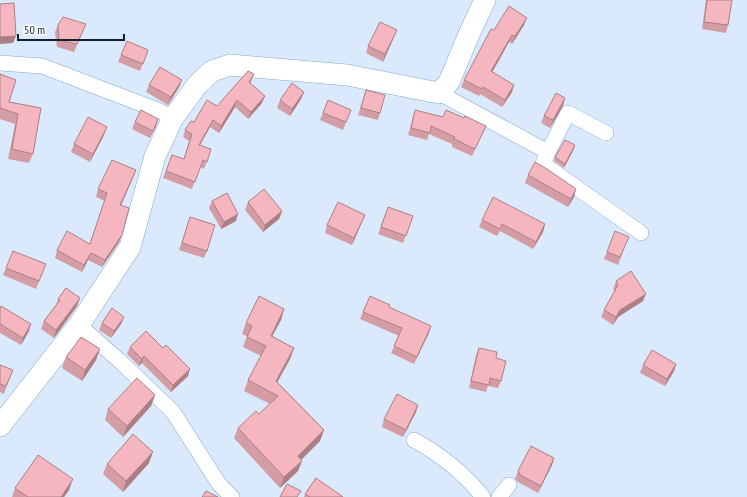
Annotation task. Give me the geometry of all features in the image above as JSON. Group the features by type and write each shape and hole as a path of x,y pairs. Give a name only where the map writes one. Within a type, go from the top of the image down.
{"main road":[{"path":"0,426 79,325 130,247 155,156 173,118 197,85 212,71 230,65 348,75 439,94 449,82 485,0"}],"street":[{"path":"0,63 42,66 160,111 173,118"},
{"path":"439,94 548,152"},
{"path":"606,133 568,113 543,164 641,233"},
{"path":"79,325 123,364 173,412 219,484 232,497"},
{"path":"414,440 436,452 471,482 484,497"},
{"path":"499,497 509,485"}],"building":[{"path":"707,0 732,0 728,25 704,22"},
{"path":"14,3 16,36 0,37 0,4"},
{"path":"509,6 527,18 515,36 512,35 491,71 514,85 505,100 483,87 482,89 464,80 491,29 494,30"},
{"path":"63,17 86,24 77,44 59,40 58,25"},
{"path":"380,22 397,30 385,54 368,46"},
{"path":"127,41 148,50 143,64 121,55"},
{"path":"160,67 182,80 171,97 149,85"},
{"path":"248,71 254,74 249,82 265,96 251,112 237,100 221,126 213,120 199,145 211,149 207,162 203,160 195,182 166,171 172,155 184,159 192,134 185,130 191,121 194,122 207,100 217,106"},
{"path":"0,74 16,80 9,102 41,108 33,154 12,149 18,114 0,108"},
{"path":"292,83 304,92 292,109 280,100"},
{"path":"366,90 385,95 380,113 361,108"},
{"path":"556,93 565,98 553,120 544,116"},
{"path":"328,100 351,110 346,122 323,113"},
{"path":"141,110 158,119 153,131 135,122"},
{"path":"415,110 443,117 446,110 464,118 465,116 486,126 475,149 454,139 455,137 431,126 430,133 411,128"},
{"path":"88,117 107,127 93,154 74,144"},
{"path":"565,140 575,145 565,164 555,157"},
{"path":"112,160 136,170 120,205 129,208 122,235 105,260 91,253 84,265 57,250 67,231 90,244 107,193 98,189"},
{"path":"535,162 576,189 571,199 528,175"},
{"path":"264,189 282,211 265,225 248,202"},
{"path":"227,193 238,214 224,222 212,201"},
{"path":"493,197 545,224 536,242 502,224 500,229 482,220"},
{"path":"338,202 365,215 354,238 327,225"},
{"path":"388,207 413,216 406,236 381,227"},
{"path":"190,217 215,225 207,251 182,243"},
{"path":"615,231 629,237 620,257 607,252"},
{"path":"13,251 46,264 39,281 6,268"},
{"path":"631,271 646,294 620,310 616,317 604,310 618,285 616,281"},
{"path":"66,288 80,298 56,330 44,321 60,300 58,299"},
{"path":"259,296 284,309 271,336 294,348 276,381 324,430 298,456 302,461 284,477 238,428 256,411 259,414 278,396 248,380 266,346 247,337 252,326 246,323"},
{"path":"370,296 390,305 389,307 431,326 417,357 394,346 402,328 363,312"},
{"path":"1,306 31,324 23,338 0,324"},
{"path":"112,308 124,317 114,331 102,323"},
{"path":"146,331 163,348 166,345 190,369 173,385 144,356 142,359 130,347"},
{"path":"81,337 100,349 85,370 66,357"},
{"path":"479,348 497,352 496,358 506,361 501,381 490,378 489,385 471,381"},
{"path":"652,350 676,364 667,379 643,365"},
{"path":"0,365 13,370 6,386 0,384"},
{"path":"137,378 155,395 127,426 108,409"},
{"path":"397,394 418,405 406,430 384,419"},
{"path":"133,434 153,452 126,481 107,464"},
{"path":"531,446 554,458 541,486 520,475 518,471"},
{"path":"38,455 73,479 61,497 28,497 15,488"},
{"path":"316,478 343,497 310,497 305,494"},
{"path":"287,484 301,491 297,497 280,497"},
{"path":"206,491 218,497 202,497"}]}
